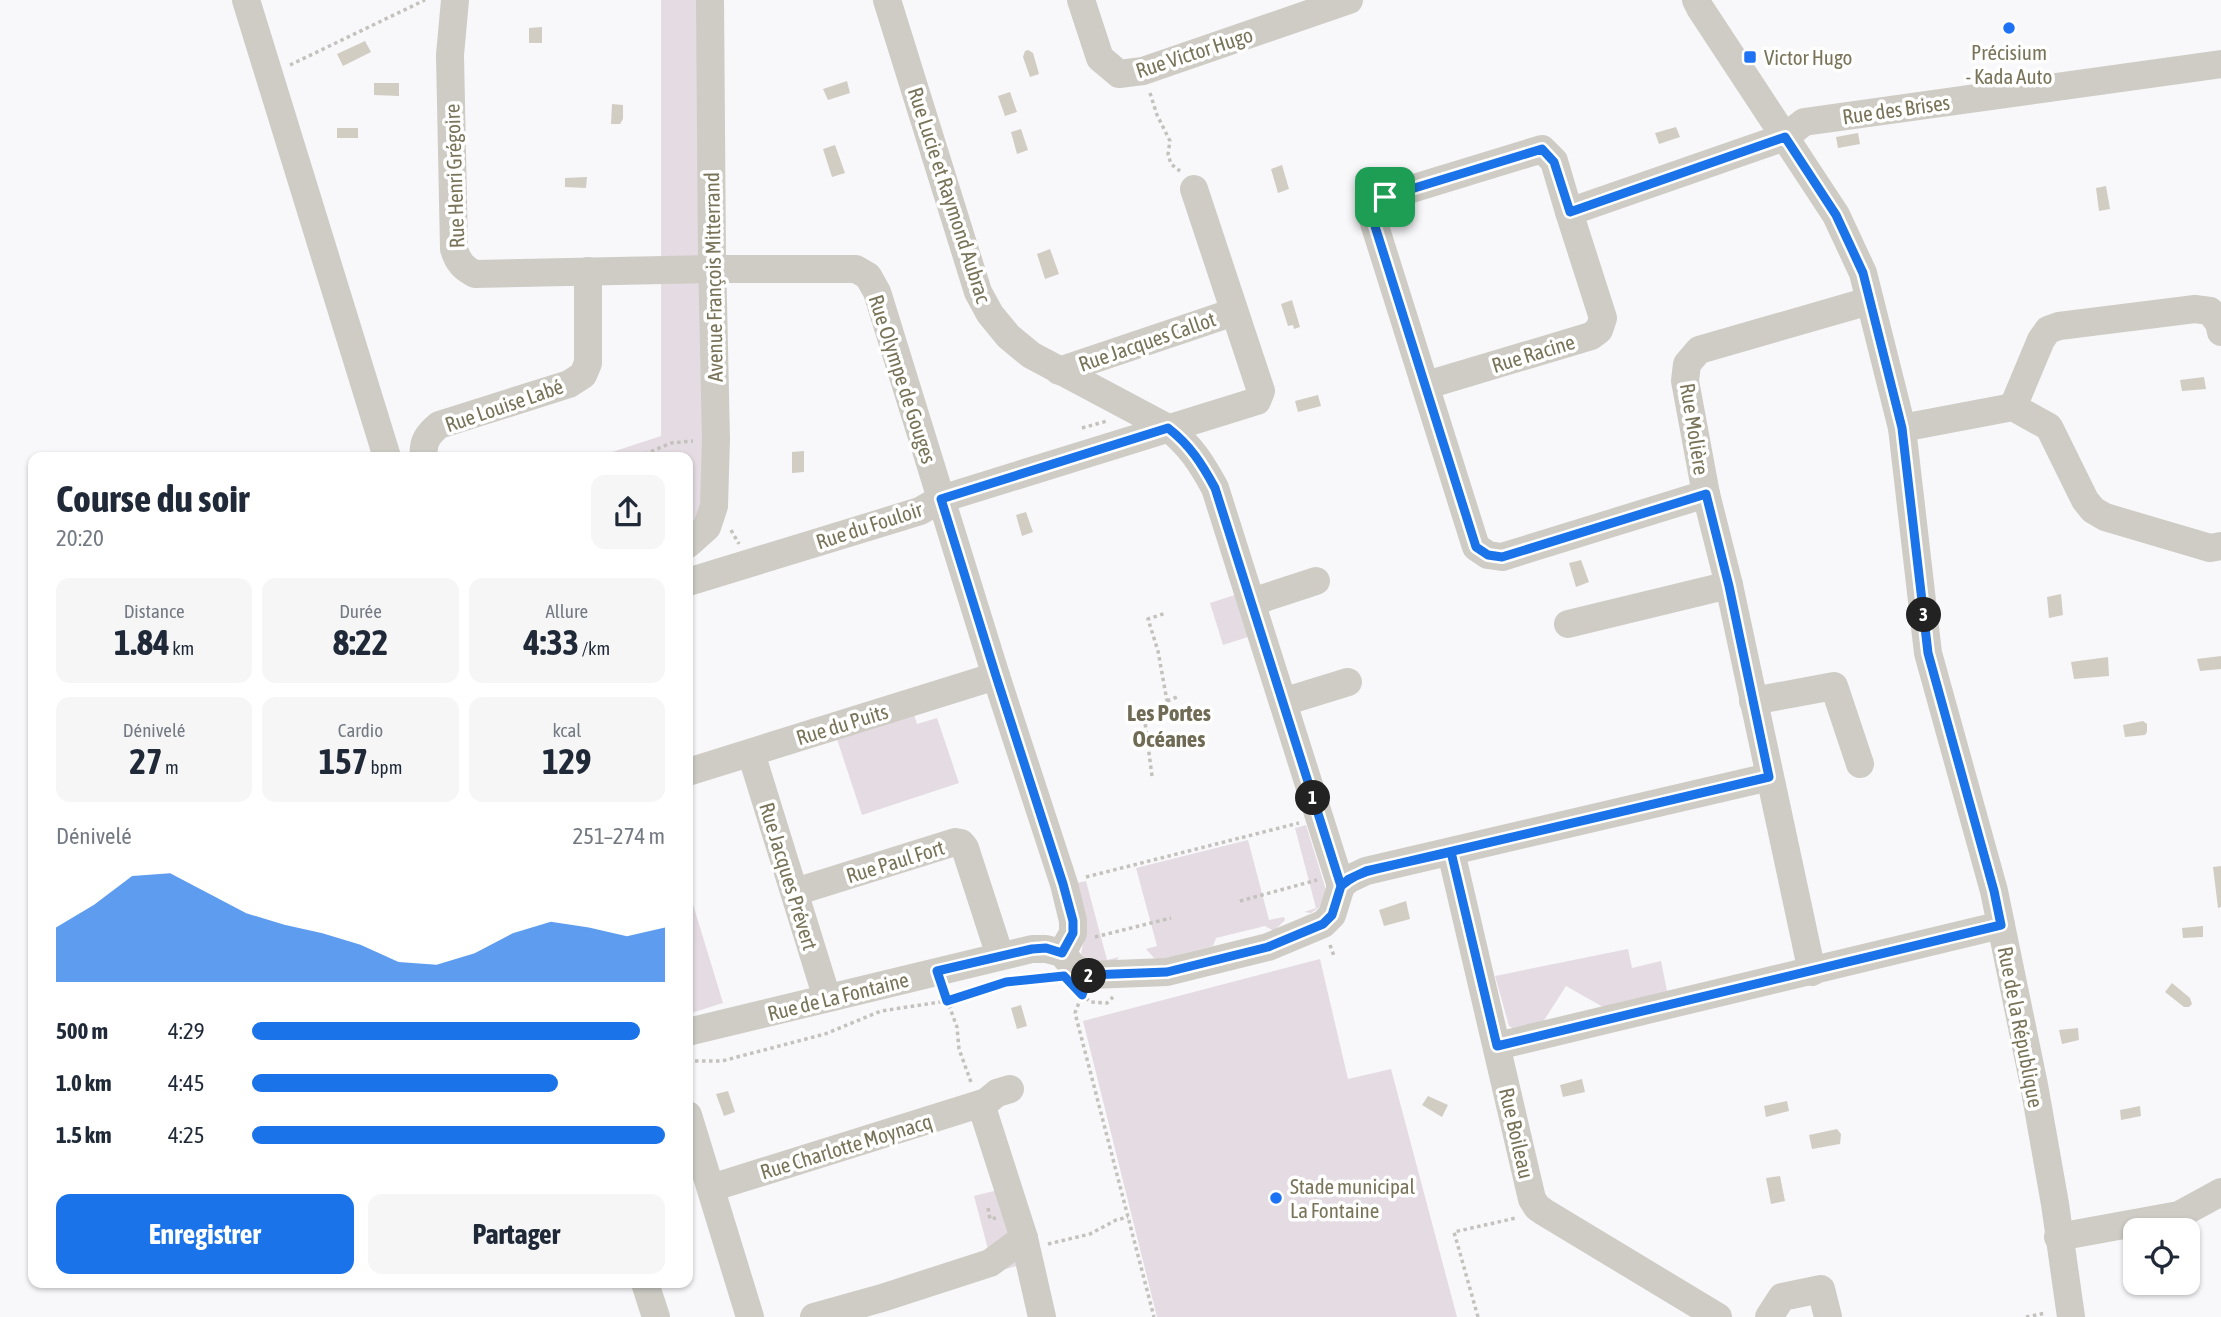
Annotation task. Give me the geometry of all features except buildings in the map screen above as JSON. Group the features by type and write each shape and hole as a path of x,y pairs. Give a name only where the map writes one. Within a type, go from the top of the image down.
{"street":[{"path":"246,0 385,452"},
{"name":"Rue Henri Grégoire","path":"455,0 450,55 454,249 458,261 475,274 712,269"},
{"name":"Avenue François Mitterrand","path":"693,540 707,527 715,506 710,0"},
{"name":"Rue Lucie et Raymond Aubrac","path":"887,0 978,292 990,314 1008,336 1031,355 1168,428 1185,441 1215,488 1283,702 1333,882"},
{"name":"Rue Victor Hugo","path":"1081,0 1100,58 1119,74 1143,71 1314,6 1349,0"},
{"name":"Rue de la République","path":"1696,0 1836,215 1863,273 1902,428 1928,653 1994,891 2055,1204 2071,1317"},
{"name":"Rue des Brises","path":"1570,212 1785,137 1804,122 2221,64"},
{"path":"1570,212 1554,162 1542,149 1385,197 1374,204 1373,220 1476,547 1488,555 1502,557 1706,494"},
{"name":"Rue Jacques Callot","path":"1168,428 1257,401 1261,391 1194,189"},
{"name":"Rue Racine","path":"1427,385 1591,336 1599,330 1603,318 1570,212"},
{"name":"Rue Olympe de Gouges","path":"712,269 856,269 868,276 877,292 1063,884 1073,921 1062,954"},
{"name":"Rue Louise Labé","path":"424,452 429,434 439,425 569,384 583,376 588,363 589,271"},
{"name":"Rue Molière","path":"1812,972 1729,586 1706,494 1685,382 1687,364 1699,350 1869,301"},
{"path":"2013,407 2041,340 2048,330 2059,326 2195,309 2210,311 2219,323 2221,332"},
{"name":"Rue Jacques Callot","path":"1059,371 1234,312"},
{"path":"1902,428 2013,407 2049,427 2085,500 2093,510 2105,517 2210,548 2221,546"},
{"name":"Rue du Fouloir","path":"693,580 920,511 941,499 1168,428"},
{"path":"1252,602 1316,581"},
{"path":"1568,624 1729,586"},
{"name":"Rue du Puits","path":"693,770 996,676"},
{"path":"1283,702 1348,682"},
{"path":"1753,701 1834,686 1860,764"},
{"name":"Rue Jacques Prévert","path":"751,753 827,998"},
{"path":"1062,954 1074,968 1089,975 1136,975 1177,970 1268,947 1323,924 1332,915 1333,882 1349,879 1366,871 1769,777"},
{"name":"Rue Paul Fort","path":"795,892 955,842 961,843 965,848 1000,956"},
{"name":"Rue Boileau","path":"1451,852 1532,1199 1544,1212"},
{"path":"1497,1046 2001,925"},
{"name":"Rue de La Fontaine","path":"693,1031 1032,949 1046,948 1062,954"},
{"name":"Rue Charlotte Moynacq","path":"710,1188 981,1104 997,1093 1010,1089"},
{"path":"981,1104 1024,1238 1042,1317"},
{"path":"693,1132 750,1317"},
{"path":"2058,1237 2179,1215 2221,1192"},
{"path":"1544,1212 1718,1317"},
{"path":"814,1317 990,1263 1024,1238"},
{"path":"647,1288 656,1317"},
{"path":"1769,1317 1782,1297 1821,1289 1828,1317"}],"path":[{"path":"281,70 425,0"},
{"path":"1143,71 1157,115 1170,141 1168,154 1171,164 1184,175 1194,189"},
{"path":"650,452 671,443 716,439"},
{"path":"730,518 731,532 743,550"},
{"path":"1166,613 1148,619 1158,651 1167,701"},
{"path":"1152,776 1145,722 1167,701 1180,696"},
{"path":"1063,884 1309,820"},
{"path":"1240,901 1333,882"},
{"path":"693,1062 722,1061 825,1034 881,1011 947,1001 1006,982 1062,954 1083,933 1080,941 1171,918"},
{"path":"1327,939 1334,956"},
{"path":"937,971 957,1027 959,1049 981,1104"},
{"path":"1118,992 1107,1003 1090,1002 1082,995 1076,1013 1154,1317"},
{"path":"1478,1317 1454,1232 1544,1212"},
{"path":"1024,1238 1037,1245 1057,1243 1090,1234 1116,1220 1128,1217"}],"shaded area":[{"path":"661,0 700,0 705,508 693,527 693,452 612,452 661,436"},
{"path":"542,27 542,43 529,43 529,28"},
{"path":"365,41 371,52 343,66 337,54"},
{"path":"1028,50 1033,53 1039,74 1030,77 1023,57"},
{"path":"847,81 850,93 828,100 823,89"},
{"path":"374,83 399,83 399,96 374,95"},
{"path":"1010,92 1017,112 1005,116 998,96"},
{"path":"612,104 623,105 623,119 620,124 611,124"},
{"path":"1676,127 1680,137 1659,144 1655,133"},
{"path":"337,128 358,128 358,138 337,138"},
{"path":"1021,129 1028,150 1017,154 1011,132"},
{"path":"1858,133 1860,144 1838,148 1836,137"},
{"path":"835,145 845,173 832,177 823,149"},
{"path":"1282,165 1289,189 1278,193 1271,169"},
{"path":"587,177 586,188 565,187 565,178"},
{"path":"2106,186 2110,209 2099,211 2096,188"},
{"path":"1050,249 1059,274 1045,279 1037,254"},
{"path":"1292,300 1300,327 1294,329 1293,325 1288,326 1281,304"},
{"path":"2204,377 2206,389 2182,391 2180,380"},
{"path":"1318,395 1321,406 1298,412 1295,401"},
{"path":"804,451 804,472 792,473 792,452"},
{"path":"1026,512 1033,532 1022,536 1016,515"},
{"path":"1581,560 1589,582 1576,587 1569,563"},
{"path":"1238,594 1251,636 1223,645 1210,603"},
{"path":"2061,594 2063,615 2049,618 2047,597"},
{"path":"2221,656 2221,669 2200,671 2197,659"},
{"path":"2108,657 2109,676 2074,679 2071,662"},
{"path":"913,711 917,724 937,718 959,783 862,815 836,736"},
{"path":"2143,721 2147,724 2145,735 2125,737 2123,725"},
{"path":"1306,825 1326,890 1321,906 1311,913 1304,912 1316,908 1295,828"},
{"path":"1248,840 1269,920 1284,917 1285,920 1274,931 1265,926 1216,938 1213,946 1160,960 1154,958 1146,949 1157,946 1136,868"},
{"path":"2221,866 2221,907 2218,908 2213,867"},
{"path":"1086,881 1107,960 1119,957 1116,961 1093,963 1081,955 1083,943 1068,885"},
{"path":"1406,901 1410,919 1384,926 1379,910"},
{"path":"693,904 723,1003 693,1012"},
{"path":"2203,926 2203,937 2183,938 2182,928"},
{"path":"1628,949 1632,968 1661,961 1667,991 1603,1007 1566,986 1543,1022 1516,1030 1509,1026 1495,976"},
{"name":"Stade municipal La Fontaine","path":"1320,959 1348,1079 1391,1069 1457,1317 1157,1317 1083,1021"},
{"path":"2172,983 2190,998 2192,1004 2189,1007 2184,1007 2165,992"},
{"path":"1021,1005 1027,1026 1017,1029 1011,1008"},
{"path":"2078,1028 2079,1040 2062,1044 2059,1030"},
{"path":"1582,1079 1585,1092 1563,1097 1560,1085"},
{"path":"728,1091 735,1112 724,1116 716,1094"},
{"path":"1428,1096 1448,1105 1442,1117 1422,1105"},
{"path":"1787,1101 1789,1111 1766,1117 1764,1106"},
{"path":"2140,1106 2141,1116 2121,1120 2120,1110"},
{"path":"1837,1129 1841,1134 1840,1144 1812,1149 1809,1135"},
{"path":"1780,1176 1785,1201 1771,1204 1766,1178"},
{"path":"1002,1189 1021,1265 994,1272 974,1196"}],"place":[{"name":"Précisium - Kada Auto","path":"2009,28"},
{"name":"Victor Hugo","path":"1750,57"},
{"name":"Stade municipal La Fontaine","path":"1276,1198"}],"district":[{"name":"Les Portes Océanes","path":"1169,726"}],"route":[{"path":"1385,197 1374,204 1373,220 1476,547 1488,555 1502,557 1706,494 1729,586 1769,777 1366,871 1341,886 1215,488 1198,457 1185,441 1168,428 941,499 1073,921 1073,933 1062,953 1046,948 1032,949 937,971 947,1001 1006,982 1064,976 1082,995 1089,975 1167,972 1268,947 1323,924 1332,915 1341,886 1349,879 1366,871 1451,852 1497,1046 2001,925 1928,653 1902,428 1863,273 1836,215 1785,137 1570,212 1554,162 1542,149 1385,197"}]}
